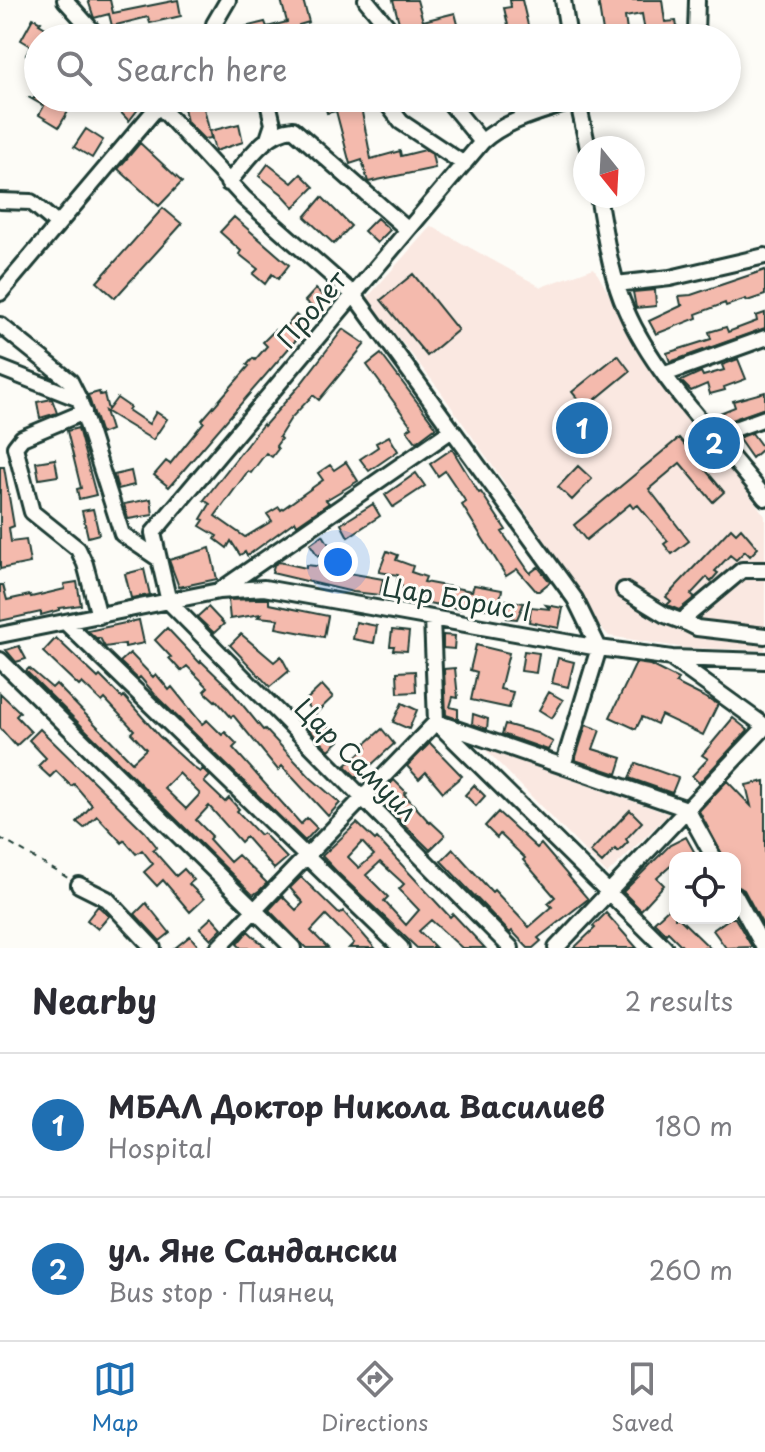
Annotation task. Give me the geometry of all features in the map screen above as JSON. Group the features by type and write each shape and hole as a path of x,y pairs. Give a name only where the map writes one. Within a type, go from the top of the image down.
{"street":[{"path":"65,0 86,24"},
{"path":"214,24 228,0"},
{"path":"366,0 386,24"},
{"path":"563,0 567,24"},
{"path":"696,24 697,0"},
{"path":"0,293 148,112"},
{"path":"165,112 228,183 354,295 575,599 599,648 563,766"},
{"path":"268,139 273,124 270,112"},
{"path":"394,112 401,122 464,164"},
{"path":"457,112 482,142"},
{"name":"Пролет","path":"169,602 153,533 482,142 505,126 542,112"},
{"path":"580,112 585,136"},
{"path":"228,183 268,139 283,130 293,129 408,230"},
{"path":"0,201 31,202 57,224"},
{"path":"600,208 616,284 638,334 665,374 765,497"},
{"path":"616,284 670,278 765,256"},
{"path":"0,325 70,381 82,406 122,534 159,559"},
{"path":"665,374 765,338"},
{"path":"0,368 82,406"},
{"path":"82,406 22,438 15,447 32,512 78,549 99,616"},
{"path":"715,436 765,418"},
{"path":"219,591 452,430"},
{"path":"689,624 687,616 690,611 742,570 765,570"},
{"name":"Цар Борис I","path":"0,635 219,591 264,588 599,648 672,658 765,661"},
{"path":"624,590 665,615 697,628 765,636"},
{"name":"Цар Самуил","path":"169,602 511,948"},
{"path":"432,618 436,722 665,948"},
{"path":"66,623 401,948"},
{"path":"556,948 765,726 672,658"},
{"path":"0,660 293,948"},
{"path":"218,948 436,722"},
{"path":"436,722 687,809 711,852"},
{"path":"79,885 107,899 153,948"},
{"path":"741,906 764,948"}],"path":[{"path":"0,838 79,885"}],"shaded area":[{"path":"431,226 541,287 594,268 661,385 730,468 765,516 765,650 684,648 609,636 589,615 540,533 438,388 367,298"},
{"path":"485,749 669,814 607,874"}],"building":[{"path":"88,0 110,0 113,13 178,0 181,16 150,23 148,17 120,24 112,24 109,14 94,18"},
{"path":"281,0 303,0 309,22 279,24 287,22"},
{"path":"393,0 417,0 423,21 455,13 458,24 399,24"},
{"path":"510,0 522,0 528,24 508,24 504,8 511,7"},
{"path":"598,0 662,0 665,22 676,21 676,24 644,24 642,14 625,17 626,24 602,24"},
{"path":"41,112 68,112 59,127 39,115"},
{"path":"120,112 136,112 129,121"},
{"path":"185,112 205,112 211,138 204,139 187,122"},
{"path":"336,112 362,112 371,159 400,151 401,156 425,150 432,154 435,168 368,182 362,160 350,164"},
{"path":"239,124 243,142 215,151 210,131"},
{"path":"86,129 103,140 92,158 74,147"},
{"path":"140,143 182,182 159,206 118,169"},
{"path":"268,164 292,183 301,174 314,187 294,207 259,176"},
{"path":"322,197 351,226 334,244 305,217"},
{"path":"163,208 182,224 115,298 97,282"},
{"path":"234,217 289,265 278,279 272,274 265,284 253,274 258,269 239,254 241,251 220,232"},
{"path":"377,218 390,230 377,243 364,231"},
{"path":"765,270 765,295 726,306 725,303 656,334 649,321 683,305 679,296 691,295"},
{"path":"413,274 458,330 427,356 381,300"},
{"path":"316,289 328,300 318,312 305,301"},
{"path":"655,290 656,306 636,308 633,292"},
{"path":"765,313 765,328 670,362 667,353 711,339 709,332 726,327 728,332 757,321 756,316"},
{"path":"296,315 308,326 169,487 154,475 166,461 170,464 247,365 267,346 263,342 275,330 279,334"},
{"path":"343,329 365,344 319,400 313,395 291,418 279,437 278,449 272,457 266,453 251,473 248,471 215,516 245,537 272,521 267,514 279,507 281,510 323,480 318,473 330,465 334,470 346,462 358,481 326,500 329,503 297,525 295,521 247,556 245,552 240,555 231,541 227,548 215,539 217,536 200,526 210,504 204,500"},
{"path":"381,354 436,427 416,442 407,430 412,427 367,365"},
{"path":"618,355 630,371 585,408 572,392"},
{"path":"738,359 746,379 724,387 725,390 710,394 707,384 691,391 681,381 701,372 703,376 724,370 722,365"},
{"path":"99,392 100,395 104,394 108,410 117,398 149,424 156,412 167,419 153,440 105,411 111,430 101,434 88,395"},
{"path":"765,392 765,408 717,425 710,417 735,407 733,401"},
{"path":"52,399 57,413 40,418 37,402"},
{"path":"78,428 96,495 79,499 77,489 81,488 67,431"},
{"path":"752,433 763,448 752,458 738,438"},
{"path":"389,436 398,451 369,471 360,459 378,447 376,443"},
{"path":"679,438 724,492 713,502 680,463 649,489 689,541 672,554 664,544 668,541 638,505 633,508 630,504 586,540 574,525"},
{"path":"452,449 506,530 502,532 530,573 538,567 550,582 539,591 517,569 506,576 462,505 466,502 445,471 438,476 430,464"},
{"path":"55,459 58,476 39,479 36,462"},
{"path":"578,466 592,479 572,500 558,487"},
{"path":"0,467 4,467 14,526 9,528 11,542 26,540 30,563 0,569"},
{"path":"131,471 134,485 118,489 114,475"},
{"path":"416,473 425,486 393,507 385,495"},
{"path":"151,499 153,515 128,519 124,504"},
{"path":"373,504 380,516 348,537 341,524"},
{"path":"93,509 99,534 88,537 82,511"},
{"path":"731,528 736,533 741,528 758,548 750,556 745,551 736,560 730,555 715,571 718,573 711,581 707,577 691,594 695,597 679,610 667,605 671,601 666,597"},
{"path":"323,535 331,548 318,556 310,544"},
{"path":"210,548 217,579 179,587 169,560"},
{"path":"387,551 398,555 396,560 413,566 411,572 426,577 424,582 472,591 474,585 502,590 500,599 524,603 517,619 507,618 508,613 461,604 461,609 428,603 429,599 401,589 402,585 397,583 398,575 379,572"},
{"path":"279,562 306,568 306,565 327,567 383,579 380,595 353,592 272,573 274,565"},
{"path":"144,569 150,595 131,598 125,574"},
{"path":"77,582 81,605 0,621 0,585 3,585 7,600 65,589 64,584"},
{"path":"269,599 269,604 328,616 324,637 276,628 278,619 258,617 261,614 230,619 228,600"},
{"path":"546,605 563,608 559,628 529,622 531,607 550,609"},
{"path":"208,607 224,624 214,633 197,617"},
{"path":"139,620 144,643 105,647 100,638 88,631"},
{"path":"356,622 377,626 374,643 353,639"},
{"path":"167,628 228,687 263,730 340,803 328,816 282,766 278,770 233,715 231,717 204,691 208,687 187,666 181,671 169,658 155,640"},
{"path":"392,630 409,632 407,651 393,650 394,646 390,646"},
{"path":"241,634 274,662 281,656 289,671 270,687 230,645"},
{"path":"443,635 455,636 454,649 443,648"},
{"path":"56,638 98,678 100,676 122,698 124,696 159,736 194,768 200,772 203,769 210,776 204,782 225,802 229,798 260,835 263,833 287,858 274,869 246,837 241,842 209,806 196,820 230,862 238,855 267,883 260,890 253,895 26,671 29,668 52,688 56,684 132,762 146,749 131,733 134,730 105,699 102,702 82,683 79,686 43,652","holes":["179,773 200,794 186,809 164,788"]},
{"path":"476,645 509,653 500,689 513,692 509,708 471,700 477,672 470,670"},
{"path":"19,646 26,659 16,662 6,650"},
{"path":"524,651 539,653 536,673 521,671"},
{"path":"130,653 153,677 156,674 169,690 172,687 202,724 207,720 237,744 233,748 301,824 307,818 317,828 305,841 140,677 138,679 120,662"},
{"path":"558,658 574,662 568,687 552,683"},
{"path":"636,663 650,665 678,679 676,683 718,704 703,735 661,715 657,724 642,717 636,729 610,717"},
{"path":"455,668 458,698 453,697 450,707 458,709 458,719 446,715 444,669"},
{"path":"415,671 416,692 398,693 397,672"},
{"path":"322,685 333,697 315,714 304,702"},
{"path":"549,692 563,700 552,718 539,710"},
{"path":"0,693 20,712 16,716 31,732 16,746 0,728"},
{"path":"402,703 417,710 409,729 393,722"},
{"path":"473,714 488,719 487,729 472,724"},
{"path":"733,718 748,730 699,783 692,776 708,759 702,755"},
{"path":"321,719 340,740 329,750 309,730"},
{"path":"505,724 537,733 553,742 548,750 502,734"},
{"path":"586,725 600,730 593,749 622,758 617,774 575,760"},
{"path":"40,729 145,832 157,847 153,850 176,876 184,869 194,880 189,884 204,899 190,912 163,880 157,886 144,872 153,864 142,850 136,854 97,816 84,828 77,822 92,805 74,784 71,786 56,771 50,777 38,766 46,758 29,740"},
{"path":"382,729 394,744 357,778 345,766"},
{"path":"430,743 462,776 443,792 426,772 419,779 407,766"},
{"path":"636,763 678,778 672,793 629,778"},
{"path":"394,780 430,823 445,835 430,850 377,798"},
{"path":"727,781 751,806 746,785 765,781 765,929 741,888 741,852 721,852 699,811"},
{"path":"474,785 485,796 476,806 465,795"},
{"path":"630,810 642,822 626,839 628,842 618,852 615,849 602,863 590,852"},
{"path":"498,812 537,848 541,844 588,899 538,938 541,941 533,948 528,948 512,931 510,933 441,861 453,849 529,927 552,907 548,903 555,897 523,860 525,858 500,834 497,838 485,826"},
{"path":"357,823 375,840 377,838 450,917 453,914 485,948 462,948 431,920 419,931 436,948 417,948 322,856","holes":["362,842 374,855 359,868 348,857","380,862 404,884 399,889 419,910 406,925 384,901 388,897 366,875"]},
{"path":"686,837 694,852 669,852 669,867 657,878 664,885 641,910 623,892 670,845"},
{"path":"301,877 339,914 343,911 375,948 349,948 354,943 326,915 311,931 328,948 306,948 269,910 282,896 296,910 303,903 290,888"},
{"path":"146,903 170,933 160,941 135,914"},
{"path":"98,906 109,916 98,929 87,920"},
{"path":"669,908 669,924 685,924 710,948 684,948 654,922"},
{"path":"606,913 637,948 574,948 595,928 593,926"},
{"path":"212,917 222,928 211,939 200,928"},
{"path":"722,924 739,924 752,947 726,948 713,930"},
{"path":"248,931 266,948 241,948 237,944"},
{"path":"190,936 200,948 175,948"}],"place":[{"name":"МБАЛ Доктор Никола Василиев","path":"582,428"},
{"name":"ул. Яне Сандански","path":"714,443"}]}
